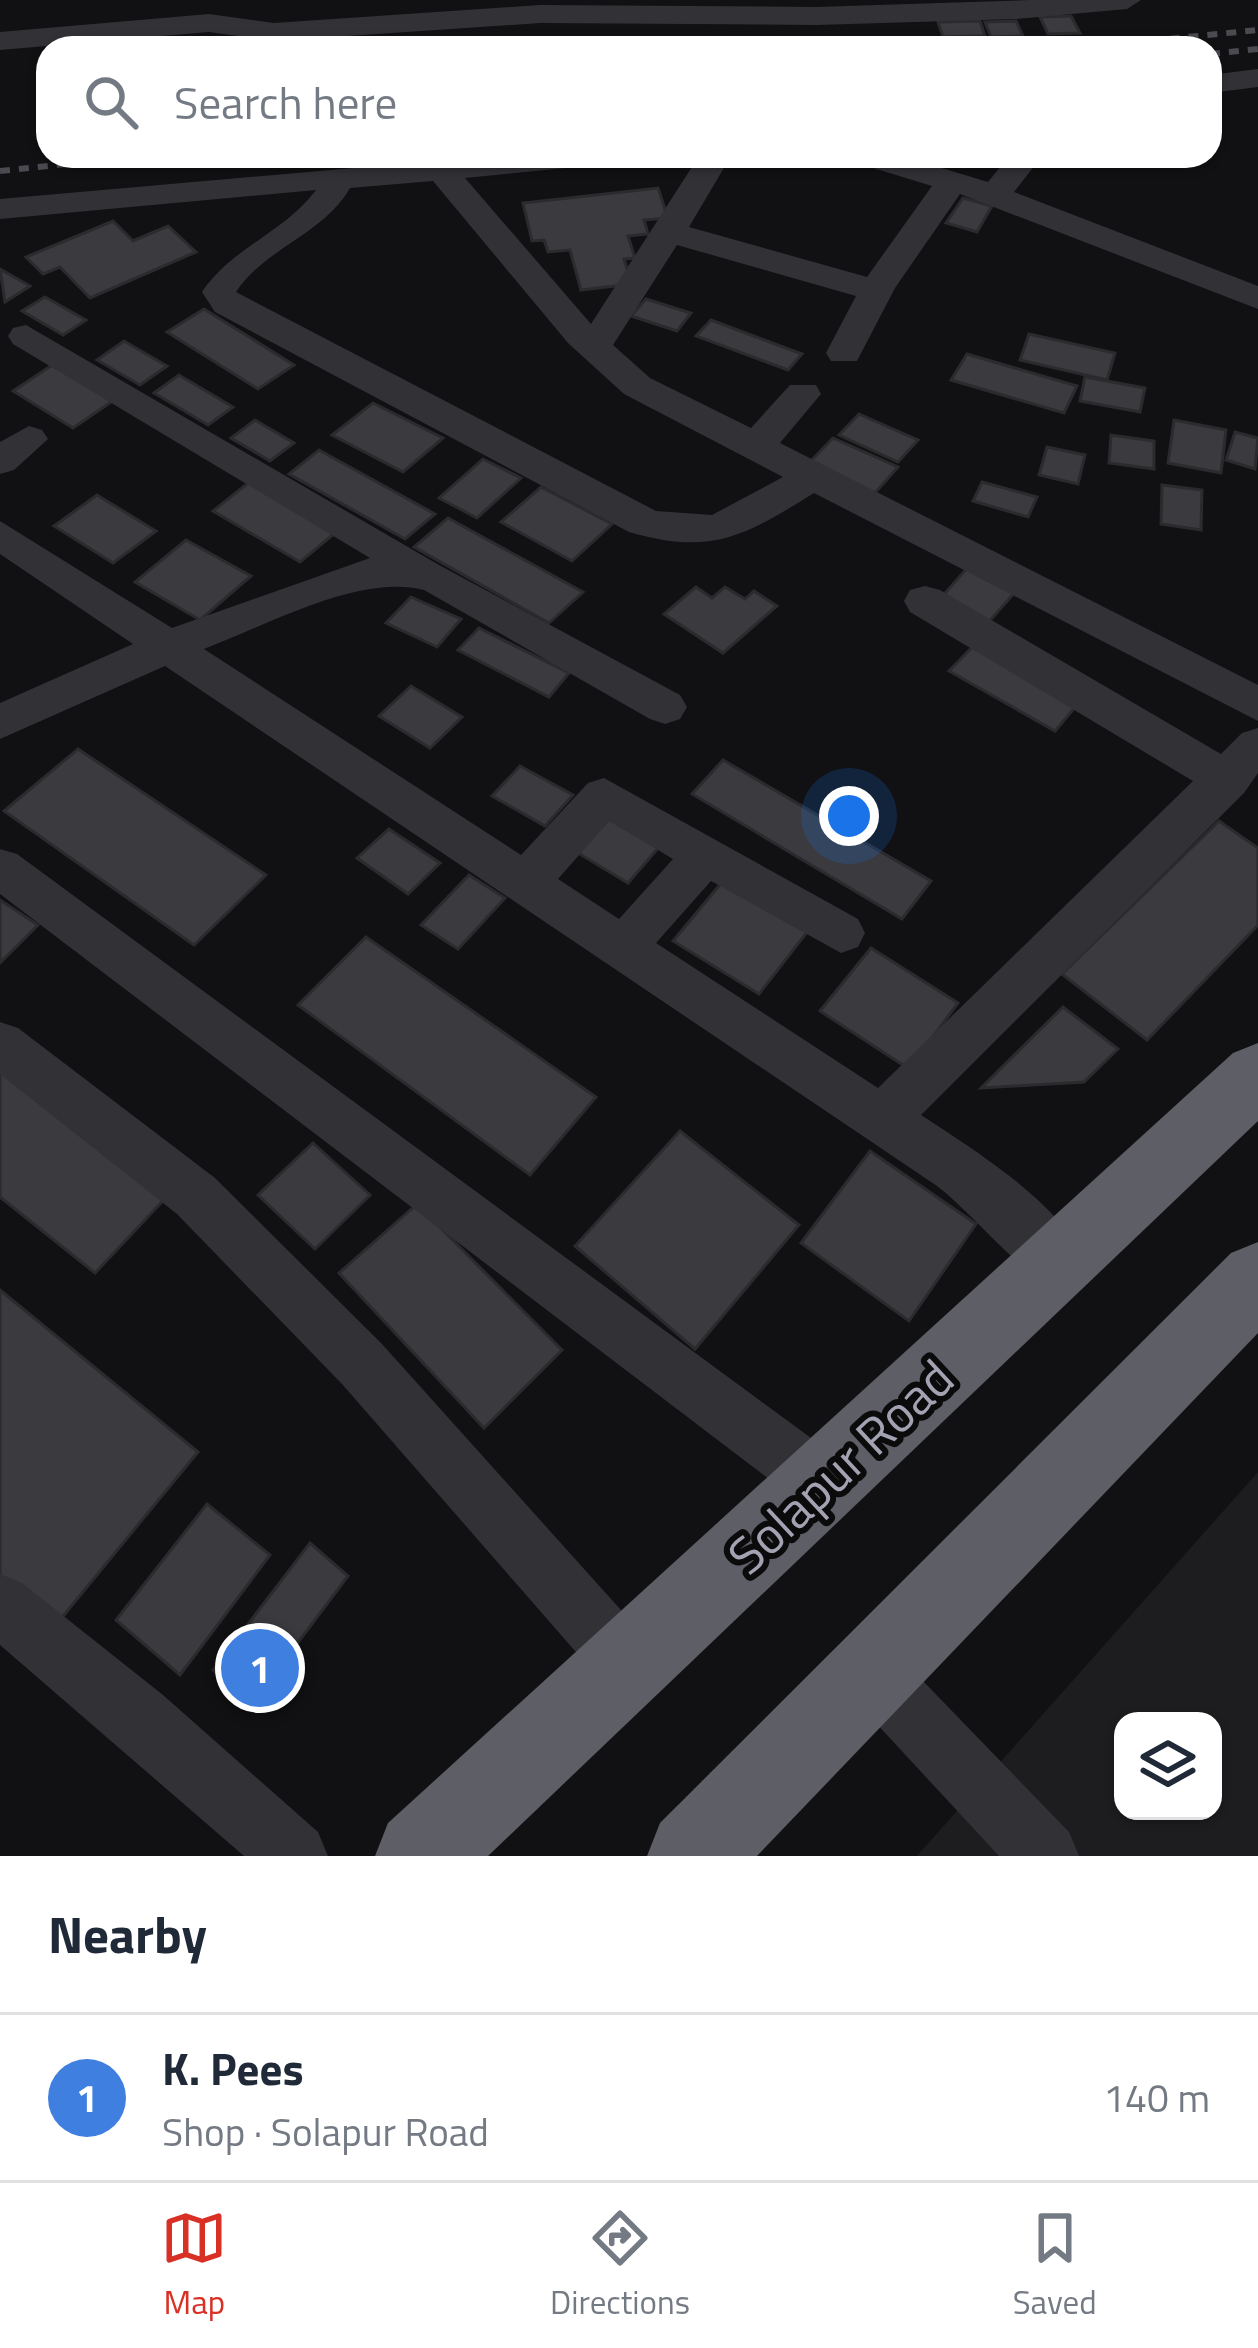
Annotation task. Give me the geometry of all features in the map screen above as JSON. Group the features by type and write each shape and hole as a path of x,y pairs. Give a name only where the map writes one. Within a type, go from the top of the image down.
{"highway":[{"name":"Solapur Road","path":"421,1856 1258,1075"},
{"path":"693,1856 1258,1280"}],"street":[{"path":"209,35 280,0"},
{"path":"174,36 652,6 817,8 1127,0"},
{"path":"0,41 36,40"},
{"path":"1222,83 1258,79"},
{"path":"0,209 213,185 337,182 478,168"},
{"path":"592,348 708,168"},
{"path":"908,168 1258,298"},
{"path":"993,196 1016,168"},
{"path":"443,172 592,348 638,386 1258,704"},
{"path":"844,352 877,291 952,181"},
{"path":"337,182 329,200 301,227 227,275 219,292 226,304 643,522 673,532 701,535 730,524 812,477"},
{"path":"669,232 877,291"},
{"path":"26,337 665,707"},
{"path":"754,449 803,394"},
{"path":"0,535 172,644 882,1119 997,1200 1059,1263"},
{"path":"0,722 172,644 358,575 394,568 437,579"},
{"path":"882,1119 1243,762 925,601"},
{"path":"526,881 604,796 842,933"},
{"path":"623,946 705,855"},
{"path":"0,868 824,1484"},
{"path":"0,1044 196,1196 362,1364 625,1661"},
{"path":"0,1605 140,1718 294,1856"},
{"path":"872,1673 1045,1856"}],"shaded area":[{"path":"1258,1472 1258,1856 917,1856"}],"building":[{"path":"1071,16 1080,33 1048,34 1040,17"},
{"path":"980,21 985,36 943,36 938,22"},
{"path":"1016,21 1023,36 991,36 985,22"},
{"path":"658,188 668,218 644,220 648,234 628,236 635,258 624,259 632,284 581,290 570,250 548,252 544,240 532,241 523,203"},
{"path":"963,198 992,206 977,232 946,223"},
{"path":"113,221 133,241 168,226 196,252 90,298 60,267 43,274 26,257"},
{"path":"0,269 30,286 5,302"},
{"path":"45,297 86,320 63,335 22,311"},
{"path":"646,299 691,313 677,331 631,316"},
{"path":"204,309 294,365 258,389 167,332"},
{"path":"711,320 802,354 788,370 696,336"},
{"path":"1029,334 1115,353 1107,380 1020,360"},
{"path":"124,341 167,366 140,385 97,360"},
{"path":"967,354 1077,386 1064,413 951,380"},
{"path":"57,362 117,398 73,428 13,391"},
{"path":"179,375 233,407 208,425 154,393"},
{"path":"1085,377 1145,388 1140,412 1080,401"},
{"path":"373,403 443,438 403,472 332,435"},
{"path":"859,414 918,440 898,462 839,435"},
{"path":"255,420 294,443 270,461 231,438"},
{"path":"1174,420 1226,430 1221,473 1168,463"},
{"path":"1235,432 1258,438 1255,469 1226,460"},
{"path":"1111,435 1154,441 1154,469 1109,463"},
{"path":"833,438 898,467 874,494 808,464"},
{"path":"1047,447 1085,455 1078,484 1039,475"},
{"path":"319,450 435,514 405,539 289,474"},
{"path":"483,459 521,478 477,518 439,498"},
{"path":"253,479 340,529 300,562 213,511"},
{"path":"982,482 1037,497 1028,517 973,501"},
{"path":"1162,485 1202,490 1201,530 1161,524"},
{"path":"541,487 612,524 572,561 501,522"},
{"path":"97,495 156,531 113,563 54,526"},
{"path":"448,518 583,592 549,623 414,547"},
{"path":"186,540 251,576 200,620 135,582"},
{"path":"968,567 1016,591 987,624 939,600"},
{"path":"696,587 712,598 725,587 745,599 754,591 777,606 723,653 664,614"},
{"path":"411,597 461,619 437,647 386,623"},
{"path":"479,628 569,673 549,697 458,650"},
{"path":"978,641 1082,699 1055,731 949,671"},
{"path":"411,686 462,717 430,748 379,716"},
{"path":"78,749 266,875 194,945 4,811"},
{"path":"723,760 931,881 902,919 692,794"},
{"path":"520,766 573,795 545,826 492,796"},
{"path":"610,818 660,846 628,883 578,853"},
{"path":"1219,821 1258,848 1258,925 1147,1040 1062,974"},
{"path":"389,829 440,863 408,894 357,858"},
{"path":"469,875 505,898 458,949 421,925"},
{"path":"723,881 808,931 759,994 673,941"},
{"path":"0,900 38,925 0,963"},
{"path":"366,937 596,1097 530,1175 298,1005"},
{"path":"871,948 958,1003 909,1069 820,1011"},
{"path":"1063,1007 1118,1049 1084,1082 981,1088"},
{"path":"0,1055 176,1187 95,1273 0,1197"},
{"path":"680,1131 799,1225 695,1349 575,1246"},
{"path":"313,1143 370,1195 315,1249 258,1195"},
{"path":"870,1151 976,1224 909,1321 801,1243"},
{"path":"417,1204 562,1350 484,1428 339,1273"},
{"path":"0,1290 198,1452 50,1632 0,1587"},
{"path":"207,1504 270,1555 180,1675 116,1620"},
{"path":"310,1543 348,1576 251,1705 213,1670"}],"railway":[{"path":"1197,36 1258,30"},
{"path":"1222,53 1258,49"},
{"path":"0,171 36,167"}],"place":[{"name":"K. Pees","path":"260,1668"}]}
